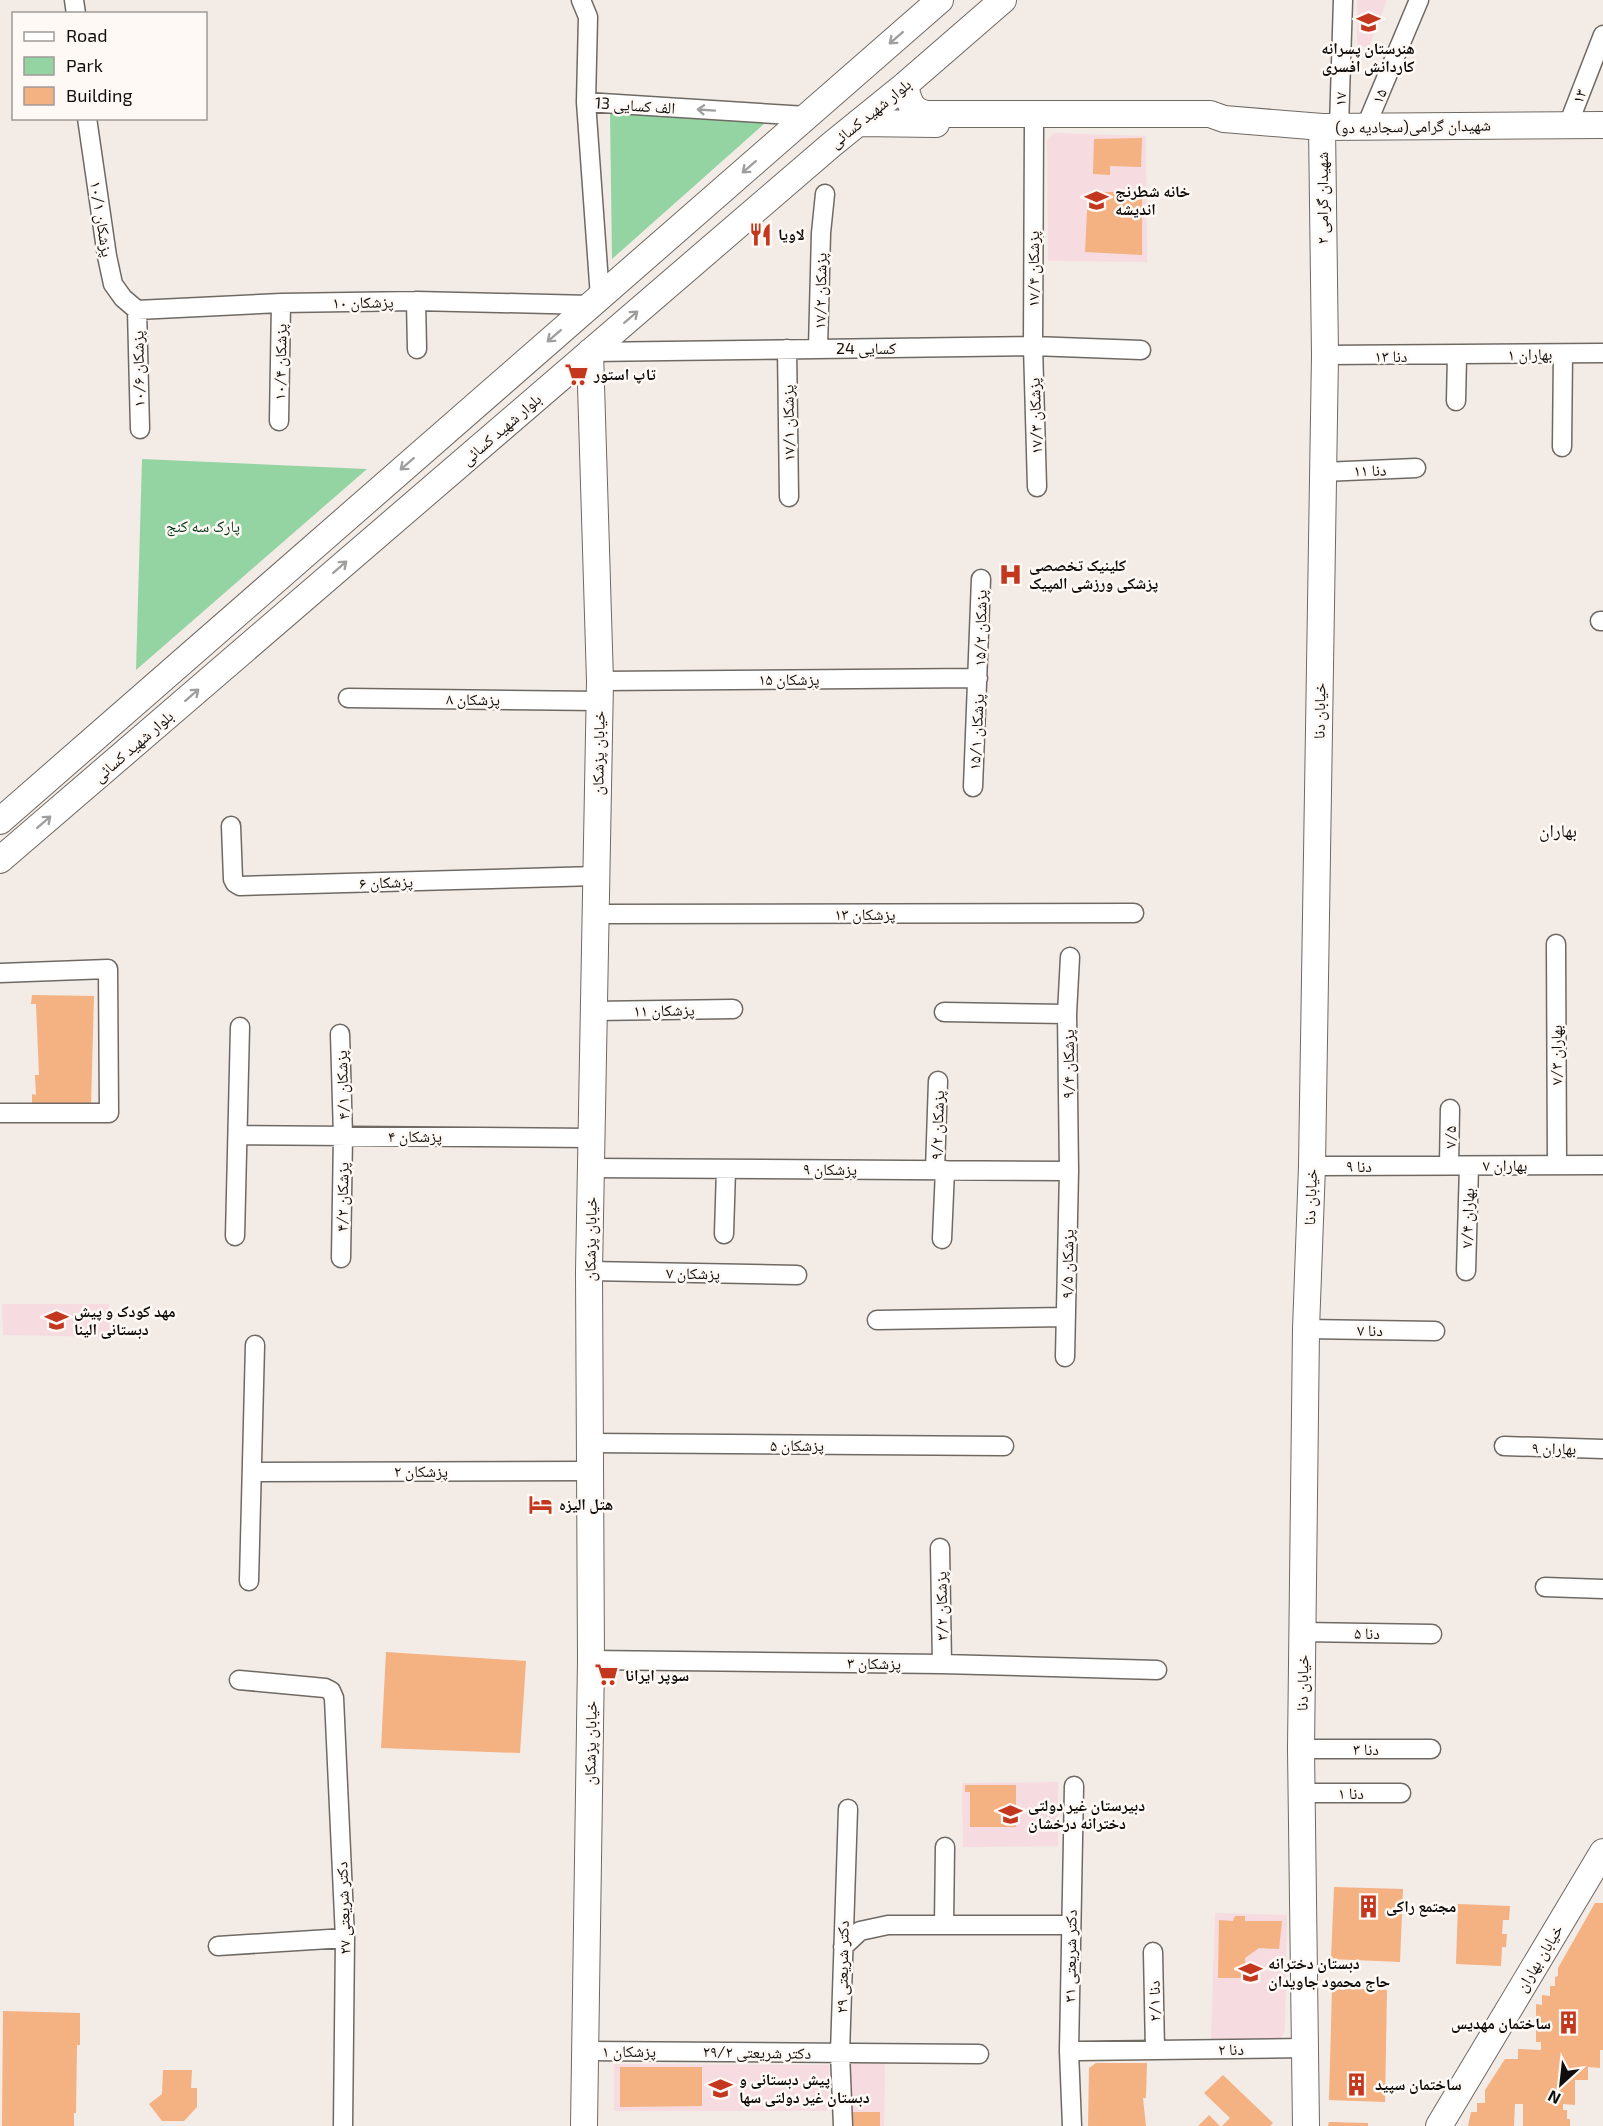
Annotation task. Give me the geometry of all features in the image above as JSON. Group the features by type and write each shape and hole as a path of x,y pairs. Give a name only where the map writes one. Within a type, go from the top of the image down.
{"street":[{"path":"581,0 588,17 586,102"},
{"name":"بلوار شهید کسائی","path":"0,821 940,0"},
{"name":"بلوار شهید کسائی","path":"0,860 1003,0"},
{"name":"۱۷","path":"1330,127 1343,0"},
{"name":"۱۵","path":"1366,126 1419,0"},
{"name":"۱۳","path":"1568,124 1603,35"},
{"name":"شهیدان گرامی(سجادیه دو)","path":"905,85 908,100 913,108 927,114 1210,114 1224,119 1330,127 1603,125"},
{"name":"13 الف کسایی","path":"595,301 586,102 807,116"},
{"name":"شهیدان گرامی(سجادیه دو)","path":"858,123 1209,124 1224,119"},
{"name":"۱۰/۱ پزشکان","path":"87,120 106,256 113,284 123,298 137,310"},
{"name":"۱۷/۴ پزشکان","path":"1033,346 1034,124"},
{"name":"۲ شهیدان گرامی","path":"1322,268 1330,127"},
{"name":"۱۷/۲ پزشکان","path":"818,348 821,233 825,194"},
{"name":"خیابان دنا","path":"1306,2126 1301,1749 1302,1632 1323,472 1322,268"},
{"path":"416,301 417,349"},
{"name":"۱۰ پزشکان","path":"137,310 281,303 595,301"},
{"name":"۱۰/۴ پزشکان","path":"279,421 281,303"},
{"name":"۱۰/۶ پزشکان","path":"137,310 140,429"},
{"name":"کسایی 24","path":"590,352 1033,346 1141,350"},
{"name":"۱۷/۳ پزشکان","path":"1033,346 1037,487"},
{"name":"۱۷/۱ پزشکان","path":"787,349 789,497"},
{"name":"خیابان پزشکان","path":"584,2126 591,1660 589,1271 599,691 590,352"},
{"name":"بهاران ۱","path":"1457,356 1603,353"},
{"path":"1562,447 1563,354"},
{"name":"۱۳ دنا","path":"1324,356 1457,356"},
{"path":"1456,401 1457,356"},
{"name":"۱۱ دنا","path":"1323,472 1416,468"},
{"name":"۱۵/۲ پزشکان","path":"978,678 981,579"},
{"name":"۱۵ پزشکان","path":"599,691 978,678"},
{"name":"۱۵/۱ پزشکان","path":"973,787 978,678"},
{"name":"۸ پزشکان","path":"348,698 599,691"},
{"path":"109,726 128,750"},
{"name":"۶ پزشکان","path":"231,826 233,879 240,886 596,876"},
{"name":"۱۳ پزشکان","path":"596,914 1134,913"},
{"name":"۷/۳ بهاران","path":"1556,944 1557,1165"},
{"name":"۹/۴ پزشکان","path":"1069,1171 1070,957"},
{"path":"0,973 108,969 109,1113 0,1113"},
{"name":"۱۱ پزشکان","path":"594,1011 734,1009"},
{"path":"944,1012 1068,1014"},
{"path":"235,1236 240,1027"},
{"name":"۴/۱ پزشکان","path":"340,1034 344,1136"},
{"name":"۹/۲ پزشکان","path":"938,1081 942,1239"},
{"name":"۷/۵","path":"1449,1165 1450,1109"},
{"name":"۴ پزشکان","path":"238,1135 591,1138"},
{"name":"۴/۲ پزشکان","path":"341,1258 344,1136"},
{"name":"۹ دنا","path":"1312,1166 1406,1167"},
{"name":"۷/۴ بهاران","path":"1466,1271 1469,1166"},
{"name":"۷ بهاران","path":"1406,1167 1603,1166"},
{"name":"۹ پزشکان","path":"591,1168 1069,1171"},
{"path":"724,1234 726,1169"},
{"name":"۹/۵ پزشکان","path":"1065,1357 1069,1171"},
{"name":"۷ پزشکان","path":"589,1271 797,1275"},
{"path":"877,1320 1066,1317"},
{"name":"۷ دنا","path":"1306,1329 1434,1332"},
{"path":"249,1581 255,1345"},
{"name":"۵ پزشکان","path":"590,1443 1004,1446"},
{"name":"۹ بهاران","path":"1504,1446 1603,1449"},
{"name":"۲ پزشکان","path":"252,1472 589,1471"},
{"name":"۳/۲ پزشکان","path":"940,1548 942,1664"},
{"path":"1545,1587 1603,1589"},
{"name":"۵ دنا","path":"1302,1632 1432,1634"},
{"name":"۳ پزشکان","path":"591,1660 942,1664 1157,1670"},
{"name":"۲۷ دکتر شریعتی","path":"239,1680 325,1688 331,1691 334,1698 345,1938 343,2126"},
{"name":"۳ دنا","path":"1301,1749 1431,1749"},
{"name":"۳۱ دکتر شریعتی","path":"1072,2126 1069,2051 1074,1786"},
{"name":"۱ دنا","path":"1302,1792 1401,1793"},
{"name":"۲۹ دکتر شریعتی","path":"843,2126 840,2053 848,1809"},
{"path":"944,1925 945,1847"},
{"name":"خیابان بهاران","path":"1439,2126 1603,1852"},
{"path":"843,1947 860,1931 888,1924 1071,1925"},
{"path":"218,1946 345,1938"},
{"name":"۲/۱ دنا","path":"1153,1952 1155,2050"},
{"name":"۲ دنا","path":"1078,2051 1306,2048"},
{"name":"۱ پزشکان","path":"585,2051 673,2052"},
{"name":"۲۹/۲ دکتر شریعتی","path":"673,2052 979,2055"}],"shaded area":[{"name":"هنرستان پسرانه کاردانش افسری","path":"1357,0 1387,0 1369,47 1357,47"},
{"name":"خانه شطرنج اندیشه","path":"1054,133 1146,136 1147,262 1048,261 1047,140"},
{"name":"مهد کودک و پیش دبستانی الینا","path":"2,1304 109,1304 110,1337 3,1335"},
{"name":"دبیرستان غیر دولتی دخترانه درخشان","path":"1058,1782 1058,1846 963,1847 962,1783"},
{"name":"دبستان دخترانه حاج محمود جاویدان","path":"1215,1913 1287,1915 1285,2030 1280,2041 1211,2041"},
{"path":"850,2058 885,2059 884,2126 850,2126"},
{"name":"پیش دبستانی و دبستان غیر دولتی سها","path":"614,2064 829,2065 828,2111 614,2111"}],"green space":[{"path":"610,113 765,123 612,259"},
{"name":"پارک سه کنج","path":"142,459 367,469 136,670"}],"building":[{"path":"1142,138 1141,167 1110,166 1110,175 1093,174 1094,139"},
{"path":"1088,192 1142,192 1142,255 1085,252"},
{"path":"32,995 94,996 91,1107 32,1105 32,1094 36,1095 35,1075 39,1075 36,1004 31,1004"},
{"path":"386,1652 526,1661 520,1753 381,1748"},
{"path":"965,1785 1016,1785 1016,1827 970,1827 970,1792 965,1792"},
{"path":"1334,1887 1403,1889 1400,1962 1331,1959"},
{"path":"1595,1903 1603,1903 1603,2050 1600,2050 1600,2068 1588,2067 1588,2080 1575,2080 1575,2105 1563,2104 1563,2110 1567,2110 1567,2119 1570,2119 1570,2126 1523,2126 1523,2104 1515,2104 1514,2126 1468,2126 1471,2112 1477,2112 1477,2103 1485,2103 1485,2090 1505,2059 1518,2059 1518,2049 1541,2050 1541,2042 1536,2042 1536,2004 1542,2005 1542,1995 1550,1996 1550,1986 1555,1986 1558,1968"},
{"path":"1458,1904 1510,1906 1509,1920 1503,1920 1502,1934 1507,1934 1506,1947 1502,1947 1501,1966 1456,1964"},
{"path":"1235,1916 1245,1916 1245,1921 1282,1921 1279,1949 1259,1948 1245,1958 1246,1978 1218,1978 1219,1920 1233,1921"},
{"path":"1332,1988 1387,1990 1385,2102 1329,2100"},
{"path":"3,2011 80,2013 74,2126 2,2126"},
{"path":"1096,2063 1147,2063 1146,2098 1143,2098 1146,2126 1088,2126 1089,2068"},
{"path":"620,2067 702,2067 702,2106 620,2107"},
{"path":"163,2070 192,2070 191,2088 197,2088 197,2107 184,2121 162,2121 149,2104 162,2094"},
{"path":"1223,2075 1273,2123 1270,2126 1222,2126 1230,2118 1204,2093"},
{"path":"851,2112 880,2112 880,2126 851,2126"},
{"path":"1209,2115 1220,2126 1198,2126"},
{"path":"1329,2122 1368,2123 1368,2126 1328,2126"}],"place":[{"name":"هنرستان پسرانه کاردانش افسری","path":"1368,23"},
{"name":"خانه شطرنج اندیشه","path":"1097,200"},
{"name":"لاویا","path":"760,234"},
{"name":"تاپ استور","path":"576,374"},
{"name":"کلینیک تخصصی پزشکی ورزشی المپیک","path":"1011,574"},
{"name":"مهد کودک و پیش دبستانی الینا","path":"56,1320"},
{"name":"هتل الیزه","path":"541,1504"},
{"name":"سوپر ایرانا","path":"607,1675"},
{"name":"دبیرستان غیر دولتی دخترانه درخشان","path":"1010,1814"},
{"name":"مجتمع راکی","path":"1368,1906"},
{"name":"دبستان دخترانه حاج محمود جاویدان","path":"1250,1972"},
{"name":"ساختمان مهدیس","path":"1569,2023"},
{"name":"ساختمان سپید","path":"1357,2084"},
{"name":"پیش دبستانی و دبستان غیر دولتی سها","path":"721,2088"}],"district":[{"name":"بهاران","path":"1558,831"}]}
